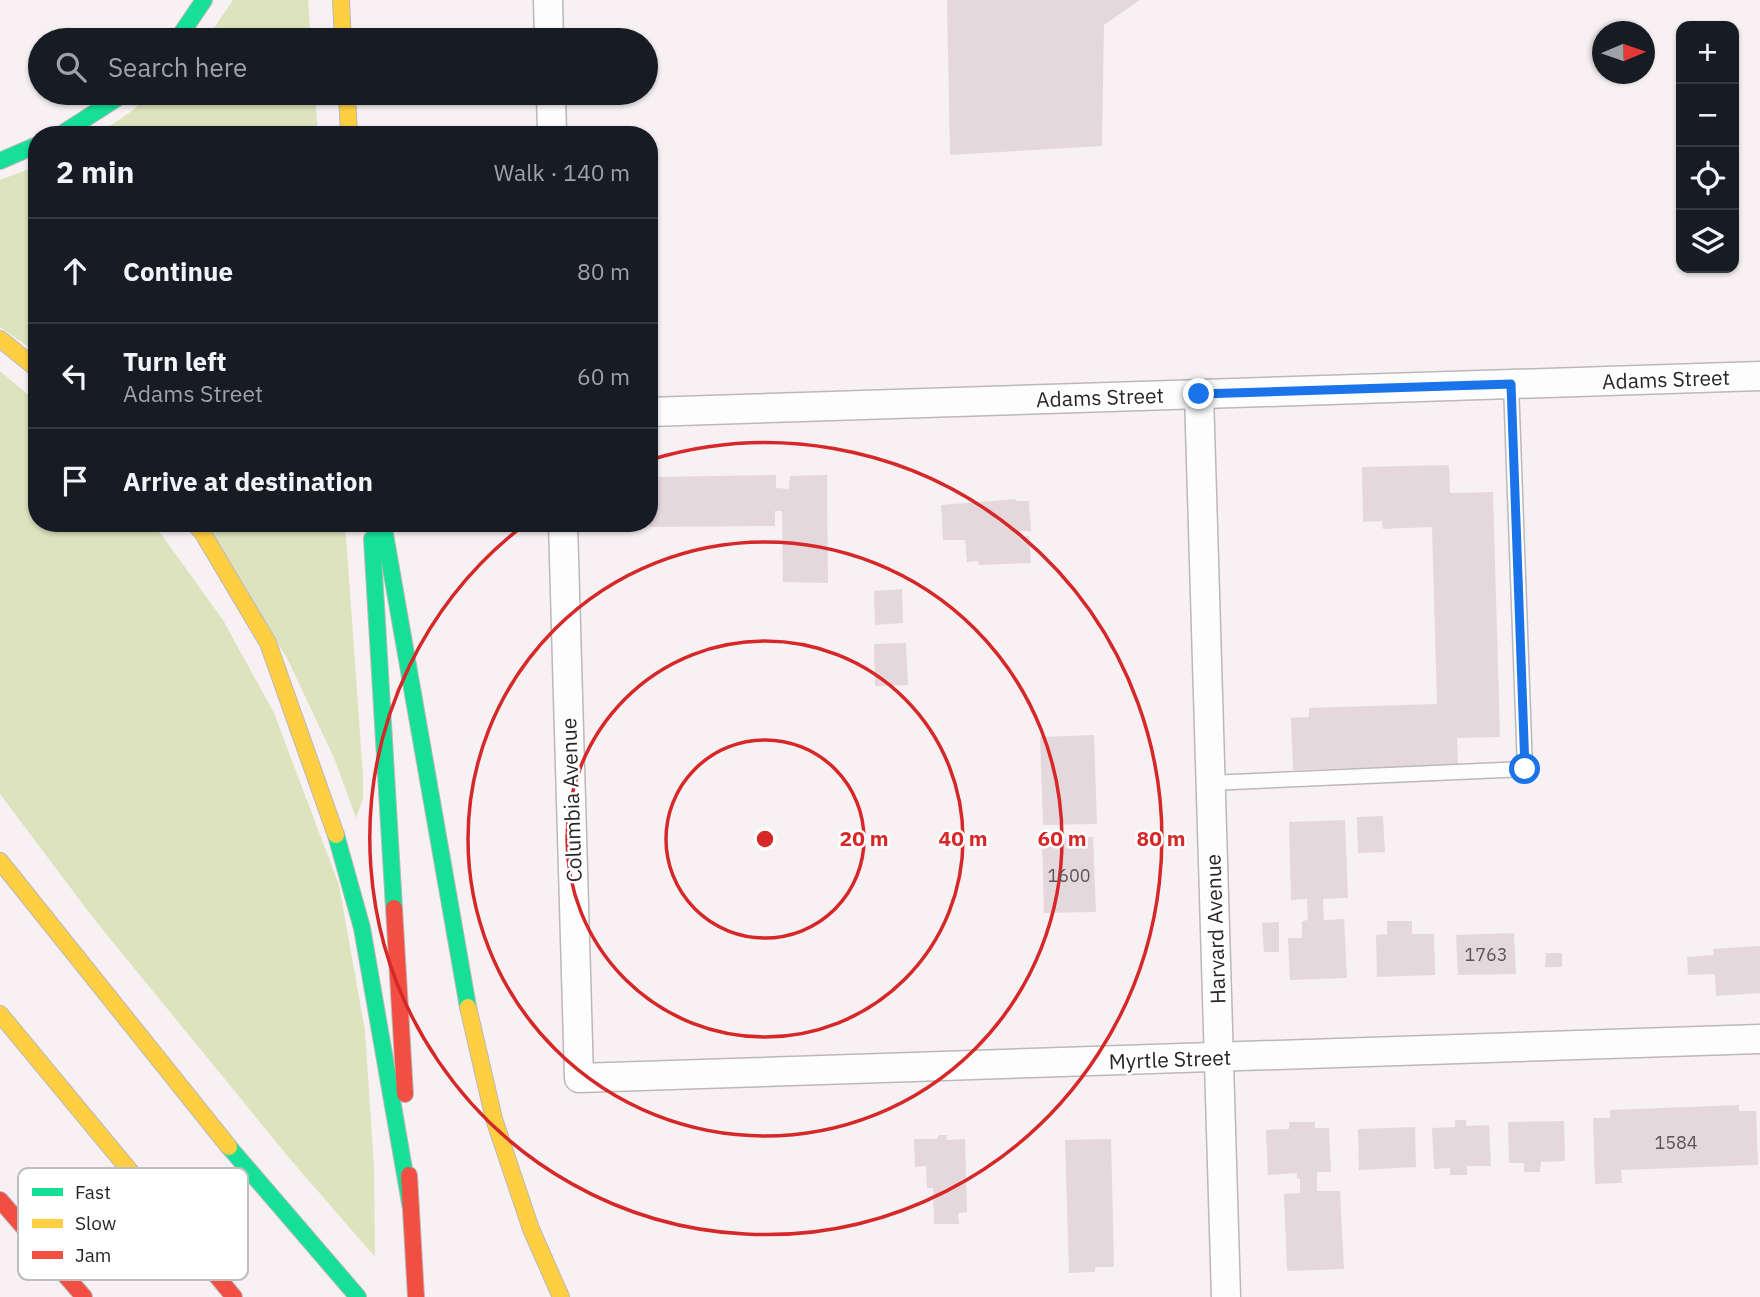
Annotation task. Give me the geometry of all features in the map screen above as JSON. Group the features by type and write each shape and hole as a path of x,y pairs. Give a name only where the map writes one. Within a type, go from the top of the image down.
{"main road":[{"path":"185,28 204,0"},
{"path":"341,0 343,28"},
{"path":"74,126 106,105"},
{"path":"347,105 348,126"},
{"path":"0,161 28,149"},
{"path":"0,339 28,362"},
{"path":"202,532 268,643 331,816 362,928 411,1209"},
{"path":"373,532 416,1297"},
{"path":"385,532 468,1006 491,1107 531,1230 561,1297"},
{"path":"0,861 247,1168"},
{"path":"0,1014 127,1168"},
{"path":"248,1169 358,1297"},
{"path":"0,1200 18,1221"},
{"path":"69,1280 84,1297"},
{"path":"220,1280 234,1297"}],"street":[{"path":"548,0 549,28"},
{"path":"551,105 552,126"},
{"name":"Adams Street","path":"658,412 1760,376"},
{"name":"Harvard Avenue","path":"1199,394 1226,1297"},
{"name":"Columbia Avenue","path":"563,532 579,1077"},
{"name":"Myrtle Street","path":"579,1077 1760,1039"}],"lane":[{"path":"1210,783 1525,769 1511,384"}],"green space":[{"path":"233,0 308,0 310,28 214,28"},
{"path":"138,105 316,105 317,126 110,126"},
{"path":"28,169 28,347 0,327 0,180"},
{"path":"0,371 28,394 28,532 159,532 223,620 274,713 339,885 365,1031 374,1167 375,1257 290,1159 94,919 0,794"},
{"path":"206,532 346,532 363,776 363,798 356,818 335,760 287,658"}],"building":[{"path":"947,0 1140,0 1104,25 1102,146 950,155"},
{"path":"1449,465 1450,493 1493,492 1500,737 1457,738 1458,765 1293,770 1291,718 1309,717 1309,708 1437,704 1432,527 1383,529 1382,521 1363,522 1362,467"},
{"path":"776,475 776,488 789,489 790,476 827,475 828,583 783,582 782,511 775,511 775,526 658,527 658,477"},
{"path":"1016,499 1029,501 1031,531 1017,531 1018,537 1029,536 1031,563 979,565 978,561 967,562 965,540 943,540 941,505"},
{"path":"902,589 903,623 875,625 874,591"},
{"path":"906,643 908,685 875,686 874,644"},
{"path":"1094,735 1097,824 1043,825 1040,737"},
{"path":"1383,816 1385,852 1358,853 1357,817"},
{"path":"1345,820 1348,898 1323,899 1324,920 1344,919 1347,978 1290,980 1288,938 1302,938 1302,921 1308,920 1307,899 1291,900 1289,822"},
{"path":"1093,837 1096,912 1044,913 1042,838"},
{"path":"1387,921 1412,921 1412,934 1434,934 1435,975 1377,977 1376,935 1387,934"},
{"path":"1279,922 1279,952 1264,952 1262,923"},
{"path":"1514,933 1516,974 1458,975 1456,935"},
{"path":"1760,946 1760,993 1716,996 1715,974 1688,975 1687,957 1714,955 1713,949"},
{"path":"1546,953 1562,953 1562,967 1545,967"},
{"path":"1739,1105 1739,1111 1756,1111 1758,1165 1621,1170 1622,1183 1595,1184 1593,1118 1610,1118 1610,1110"},
{"path":"1455,1120 1466,1120 1466,1126 1489,1125 1491,1166 1467,1166 1467,1175 1450,1175 1450,1168 1434,1169 1432,1128 1455,1127"},
{"path":"1564,1121 1565,1161 1541,1162 1540,1172 1524,1172 1524,1163 1509,1163 1508,1122"},
{"path":"1289,1122 1315,1122 1315,1128 1329,1128 1331,1172 1317,1172 1317,1191 1340,1191 1344,1269 1287,1271 1284,1194 1300,1193 1300,1179 1297,1179 1297,1173 1268,1175 1266,1130 1289,1129"},
{"path":"1415,1127 1416,1167 1359,1170 1358,1129"},
{"path":"939,1135 947,1135 946,1140 965,1139 967,1212 958,1213 959,1224 934,1224 933,1188 927,1188 926,1166 915,1167 914,1139 937,1139"},
{"path":"1111,1139 1114,1267 1095,1267 1095,1272 1069,1273 1065,1140"}],"traffic: fast":[{"path":"185,28 204,0"},
{"path":"74,126 106,105"},
{"path":"0,161 28,149"},
{"path":"385,532 468,1007"},
{"path":"372,539 394,908"},
{"path":"336,835 362,928 411,1209"},
{"path":"229,1147 247,1168"},
{"path":"248,1169 358,1297"}],"traffic: slow":[{"path":"341,0 342,28"},
{"path":"348,105 349,126"},
{"path":"0,339 28,362"},
{"path":"202,532 268,643 336,835"},
{"path":"0,861 229,1147"},
{"path":"468,1007 494,1119 531,1229 561,1297"},
{"path":"0,1014 128,1168"}],"traffic: jam":[{"path":"394,908 405,1094"},
{"path":"409,1175 416,1297"},
{"path":"0,1200 18,1221"},
{"path":"69,1280 84,1297"},
{"path":"220,1280 234,1297"}],"route":[{"path":"1199,394 1511,384 1525,769"}]}
